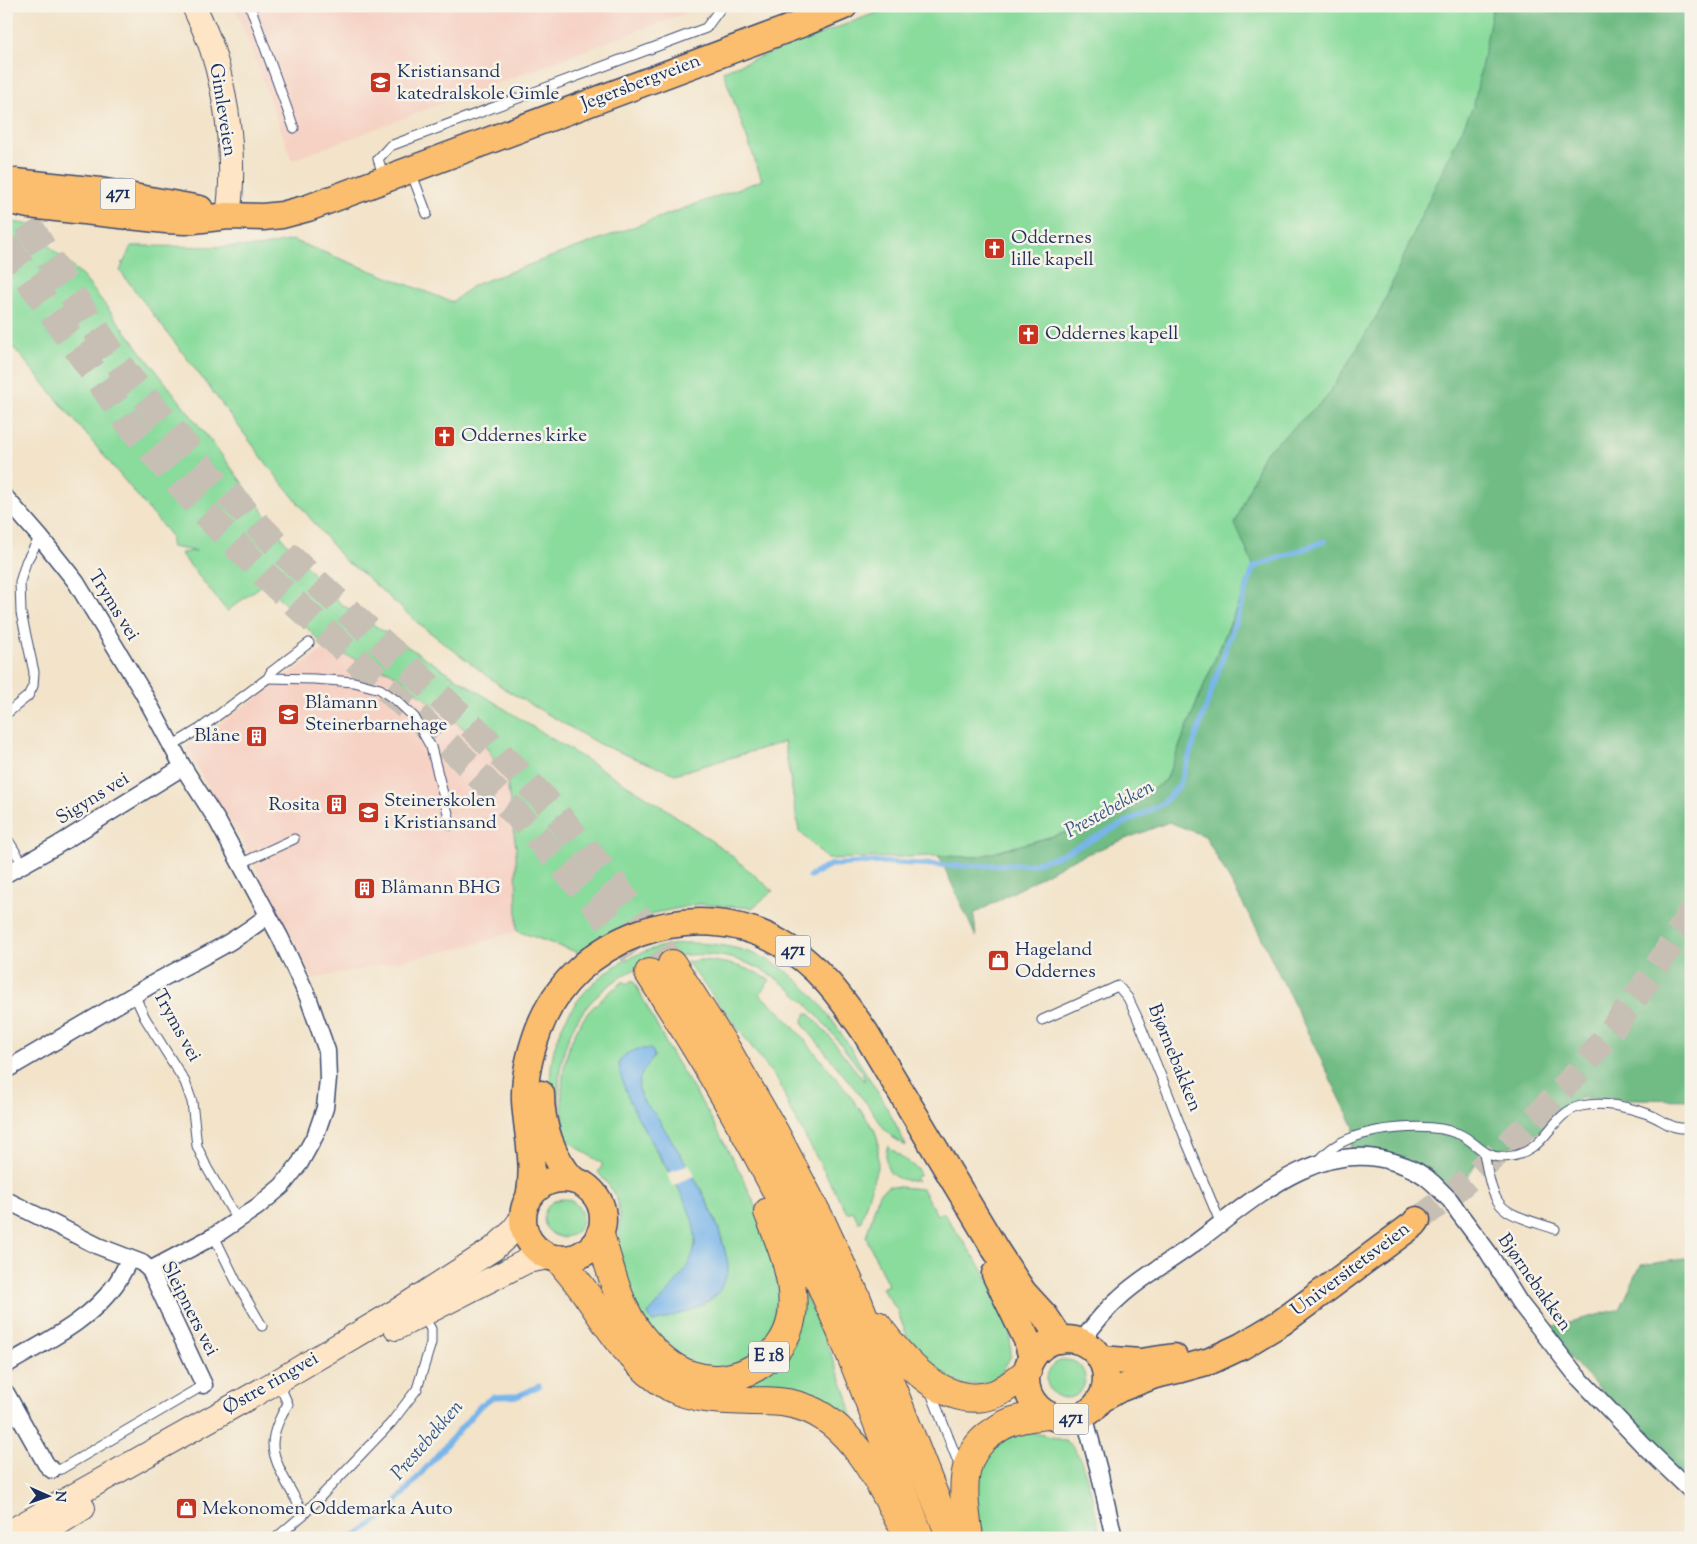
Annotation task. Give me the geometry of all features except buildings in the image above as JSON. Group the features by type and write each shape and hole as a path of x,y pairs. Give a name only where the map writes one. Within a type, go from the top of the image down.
{"highway":[{"name":"E 18","path":"920,1538 819,1280 782,1202 692,1039 660,969 727,1050 775,1133 822,1223 857,1299 951,1538"},
{"name":"E 18","path":"600,1235 622,1306 641,1337 665,1360 692,1376 721,1379 738,1376 766,1360 779,1347 787,1330 791,1317 792,1287 782,1248 751,1164 736,1116"},
{"path":"554,1258 586,1293 619,1341 640,1366 669,1386 681,1393 715,1400 787,1403 802,1406 837,1428 859,1451 889,1500 908,1538"},
{"name":"E 18","path":"857,1299 892,1344 924,1377 948,1392 971,1398 995,1394 1011,1384 1029,1365"},
{"path":"970,1538 965,1492 969,1459 977,1445 1004,1425 1019,1419 1047,1415"}],"main road":[{"name":"Gimleveien","path":"194,6 212,49 229,135 230,198 228,216"},
{"name":"Jegersbergveien","path":"228,216 241,218 282,215 308,208 410,170 798,15 844,6"},
{"name":"471","path":"6,181 110,192 167,202 228,216"},
{"name":"471","path":"6,200 166,220 185,221 228,216"},
{"name":"471","path":"554,1258 542,1253 530,1241 524,1226 533,1172 525,1099 527,1071 539,1029 560,992 589,961 608,948 639,933 666,925 688,922 737,927 765,936 790,949 812,966 841,998 865,1032 995,1249 1023,1292 1071,1341 1095,1352 1101,1359 1105,1369 1106,1380 1104,1390 1092,1408 1066,1420 1047,1415 1032,1402 1026,1382 1029,1365 1028,1340 982,1252 832,1005 804,975 784,960 760,947 722,936 695,935 669,937 643,944 614,958 597,971 578,989 556,1022 541,1073 541,1099 545,1125 553,1151 564,1170 573,1180 588,1188 599,1202 603,1218 600,1235"},
{"path":"526,1208 536,1190 544,1184 563,1179 573,1180"},
{"name":"Østre ringvei","path":"6,1534 280,1386 371,1341 493,1249 511,1233 526,1208"},
{"name":"Universitetsveien","path":"1092,1408 1119,1389 1155,1375 1182,1370 1242,1346 1282,1322 1414,1224 1416,1220 1282,1309 1241,1333 1210,1348 1154,1361 1101,1359"},
{"path":"554,1258 573,1258 586,1252 600,1235"},
{"name":"Østre ringvei","path":"418,1307 526,1261 535,1258 554,1258"},
{"path":"1029,1365 1036,1352 1048,1344 1071,1341"},
{"name":"Østre ringvei","path":"36,1538 146,1469 249,1408 280,1386"}],"street":[{"name":"Tryms vei","path":"6,498 76,582 242,863 308,997 327,1051 328,1079 325,1108 316,1134 300,1163 282,1186 214,1236 150,1270"},
{"name":"Sigyns vei","path":"6,874 56,846 184,767"},
{"name":"Tryms vei","path":"134,994 231,941 268,915"},
{"path":"6,1070 40,1052 134,994"},
{"name":"Bjørnebakken","path":"1071,1341 1142,1279 1185,1251 1280,1181 1317,1163 1338,1158 1359,1156 1382,1158 1404,1165 1430,1180 1450,1200 1488,1252 1519,1302 1577,1376 1642,1445 1691,1491"},
{"name":"Sleipners vei","path":"8,1204 81,1238 142,1263 150,1270 204,1385"},
{"name":"Sleipners vei","path":"6,1365 73,1325 115,1286 130,1259"},
{"path":"6,1393 46,1464 52,1470"},
{"path":"1092,1408 1100,1472 1114,1538"}],"lane":[{"path":"250,6 294,128"},
{"path":"384,179 378,159 390,146 706,28 722,6"},
{"path":"410,170 427,214"},
{"path":"6,714 28,696 33,686 34,672 22,613 20,582 26,562 40,537"},
{"path":"172,745 200,728 268,678 271,672 309,643"},
{"path":"268,678 354,682 380,689 398,701 414,717 431,747 451,825"},
{"path":"6,837 23,864"},
{"path":"242,863 294,839"},
{"name":"Bjørnebakken","path":"1042,1020 1118,986 1128,998 1221,1224"},
{"name":"Tryms vei","path":"134,994 146,1018 185,1082 192,1102 197,1146 207,1168 238,1220"},
{"path":"1484,1153 1499,1157 1520,1154 1535,1147 1566,1113 1580,1106 1616,1106 1633,1109 1679,1129 1691,1128"},
{"name":"Bjørnebakken","path":"1317,1163 1337,1145 1372,1131 1418,1127 1440,1128 1459,1134 1474,1142 1484,1153 1490,1184 1495,1199 1501,1207 1512,1214 1555,1229"},
{"path":"214,1236 236,1281 262,1326"},
{"path":"276,1538 304,1514 391,1423 418,1389 431,1343 431,1329 418,1307"},
{"path":"924,1377 965,1492 976,1538"},
{"name":"Østre ringvei","path":"52,1470 61,1469 204,1385"},
{"path":"280,1386 288,1404 280,1415 272,1443 276,1460 304,1514"}],"shaded area":[{"name":"Kristiansand katedralskole Gimle","path":"235,6 704,6 292,160"},
{"name":"Steinerskolen i Kristiansand","path":"326,648 390,672 485,745 507,781 516,848 517,931 470,946 313,979 243,843 185,748"}],"green space":[{"path":"894,6 1495,6 1492,60 1442,189 1256,553 1254,567 1166,780 1107,821 978,857 935,856 827,859 799,831 784,742 675,774 599,744 506,690 419,624 360,571 345,561 273,472 120,271 123,264 121,263 124,262 131,246 260,247 292,240 452,302 474,285 762,180 723,71"},
{"path":"1493,6 1691,6 1691,1100 1581,1098 1527,1141 1480,1157 1454,1198 1375,1160 1350,1157 1354,1127 1258,931 1205,836 1169,822 1069,861 974,914 976,937 939,856 978,857 1107,821 1166,780 1254,567 1235,524 1263,455 1327,397 1381,309 1422,214 1474,104"},
{"path":"6,221 39,226 45,242 82,276 92,288 227,462 292,551 341,604 536,729 663,807 726,851 773,891 752,908 699,904 655,913 582,954 517,931 516,848 507,781 485,745 391,672 326,648 265,583 227,611 180,553 196,551 171,547 171,536 15,349 6,345"},
{"path":"683,943 716,945 744,950 768,960 788,973 807,990 841,1033 884,1102 906,1146 886,1131 867,1104 805,1027 803,1023 804,1018 808,1012 864,1081 862,1072 829,1030 793,991 764,971 739,960 713,955 686,955 659,960 634,970 611,984 591,1002 575,1024 561,1063 559,1104 563,1131 565,1132 562,1086 571,1041 587,1014 604,996 624,981 626,984 633,980 671,1053 707,1111 741,1174 768,1233 783,1313 769,1344 731,1367 697,1366 662,1343 636,1311 619,1251 620,1216 617,1201 613,1191 598,1172 602,1163 573,1144 560,1132 551,1096 551,1067 555,1045 575,1004 608,971 627,959 653,949","holes":["641,1071 639,1078 640,1095 646,1105 656,1115 704,1195 719,1229 728,1267 723,1284 713,1297 689,1310 653,1322 648,1314 675,1284 687,1267 694,1249 695,1236 694,1223 689,1209 653,1146 623,1084"]},
{"path":"701,960 737,966 770,980 759,994 779,1011 803,1038 846,1090 874,1129 878,1140 878,1164 859,1223 853,1211 847,1213 789,1107 780,1084 687,962"},
{"path":"888,1146 917,1169 920,1175 915,1178 917,1181 900,1179 891,1174 887,1165 886,1153"},
{"path":"888,1186 922,1189 937,1215 943,1212 988,1277 1010,1329 1011,1356 1000,1375 991,1382 966,1386 940,1376 918,1354 906,1334 897,1310 882,1288 888,1285 866,1237 879,1193"},
{"path":"563,1199 576,1205 582,1218 576,1231 563,1237 550,1231 544,1218 550,1205"},
{"path":"1691,1258 1691,1487 1543,1329 1620,1309 1641,1265"},
{"path":"805,1294 824,1335 847,1396 856,1431 740,1392"},
{"path":"1066,1360 1080,1365 1085,1379 1080,1393 1066,1398 1052,1393 1047,1379 1052,1365"},
{"path":"1034,1433 1064,1441 1075,1450 1085,1472 1101,1538 985,1538 974,1505 979,1463 999,1440 1018,1434"}],"water":[{"path":"638,1049 650,1049 653,1051 654,1057 647,1065 640,1080 640,1093 648,1107 656,1115 704,1195 719,1230 728,1267 723,1284 713,1297 689,1311 653,1322 648,1314 675,1284 691,1259 694,1250 695,1231 677,1185 633,1108 623,1084 619,1062 626,1054"}],"pier":[{"path":"689,1164 695,1175 673,1186 667,1174"}],"waterway":[{"name":"Prestebekken","path":"810,876 830,865 879,862 959,866 1032,864 1061,855 1162,804 1179,786 1254,567 1325,541"},
{"name":"Prestebekken","path":"351,1538 383,1517 481,1405 493,1397 518,1396 539,1386"}],"tunnel":[{"path":"6,188 64,283 125,373 209,475 287,555 476,730 545,800 613,883 672,964"},
{"path":"6,243 26,275 129,423 200,508 270,580 460,756 527,825 596,905 649,973"},
{"path":"1417,1220 1458,1188 1512,1140 1570,1080 1622,1016 1691,911"}],"place":[{"name":"Kristiansand katedralskole Gimle","path":"381,83"},
{"name":"Oddernes lille kapell","path":"995,249"},
{"name":"Oddernes kapell","path":"1029,334"},
{"name":"Oddernes kirke","path":"445,436"},
{"name":"Blåmann Steinerbarnehage","path":"289,714"},
{"name":"Blåne","path":"256,736"},
{"name":"Rosita","path":"336,805"},
{"name":"Steinerskolen i Kristiansand","path":"368,812"},
{"name":"Blåmann BHG","path":"365,888"},
{"name":"Hageland Oddernes","path":"999,961"},
{"name":"Mekonomen Oddemarka Auto","path":"186,1509"}]}
